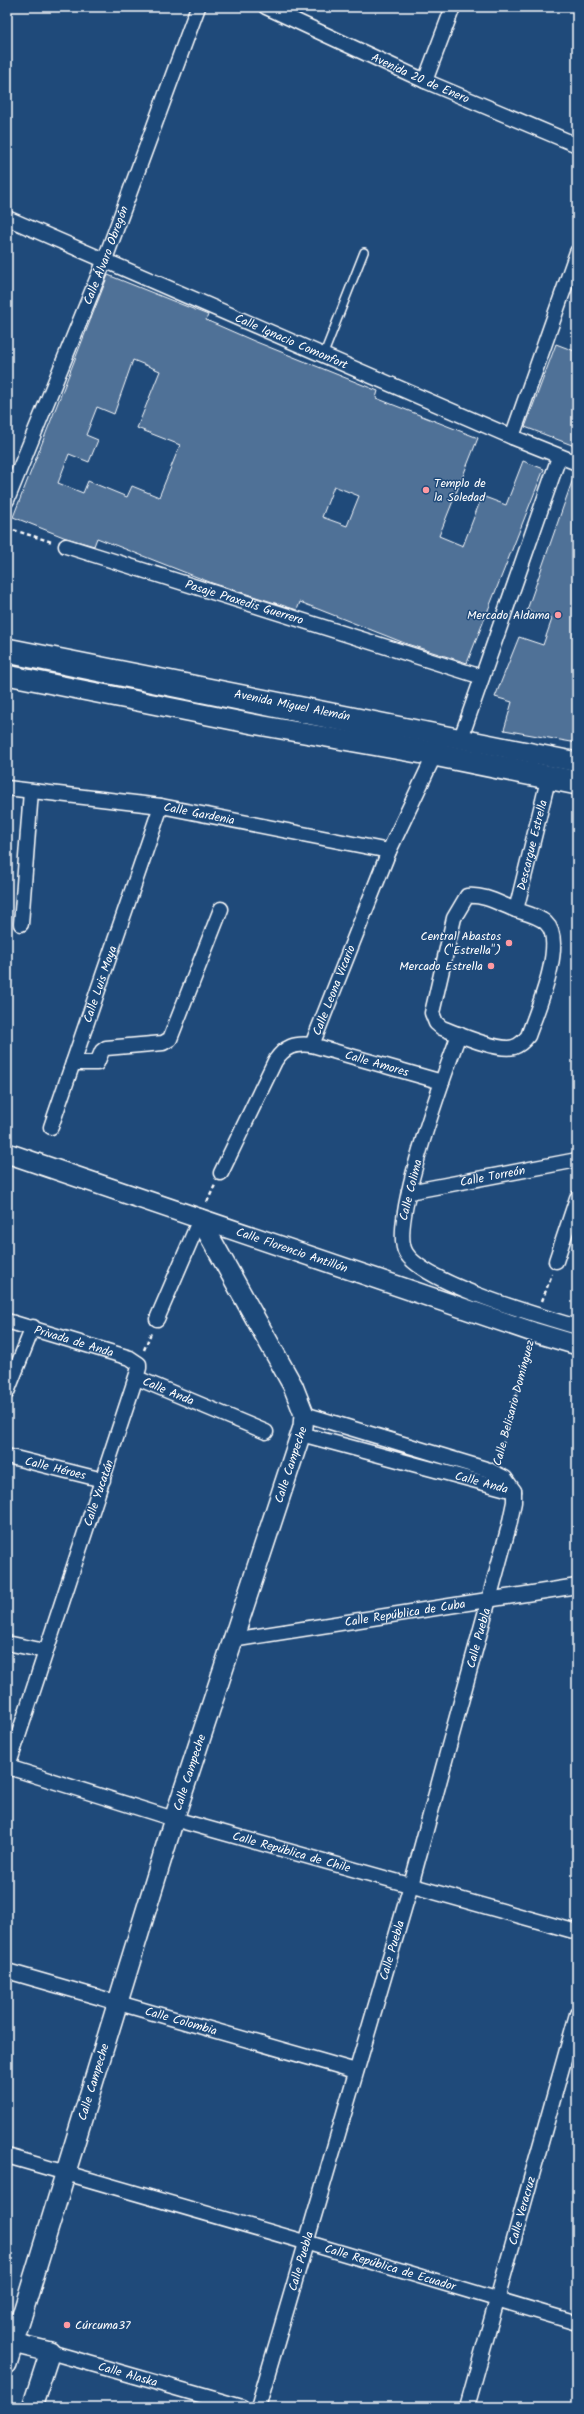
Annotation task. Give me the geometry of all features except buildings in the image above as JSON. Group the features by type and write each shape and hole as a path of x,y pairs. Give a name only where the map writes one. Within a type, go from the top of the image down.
{"street":[{"name":"Calle Álvaro Obregón","path":"7,500 104,262 198,7"},
{"name":"Avenida 20 de Enero","path":"266,7 425,81 577,145"},
{"path":"425,81 453,7"},
{"name":"Calle Ignacio Comonfort","path":"7,218 104,262 559,457 577,463"},
{"path":"512,437 577,252"},
{"name":"Calle Leona Vicario","path":"220,1173 281,1052 294,1045 312,1045 389,850 482,677 559,457"},
{"name":"Pasaje Praxedis Guerrero","path":"66,546 482,677"},
{"name":"Avenida Miguel Alemán","path":"7,648 445,744 577,762"},
{"name":"Avenida Miguel Alemán","path":"7,675 358,744 445,744 548,780 577,785"},
{"name":"Descargue Estrella","path":"516,910 548,780"},
{"name":"Calle Gardenia","path":"7,788 161,806 389,850"},
{"path":"21,924 31,791"},
{"name":"Calle Luis Moya","path":"51,1127 161,806"},
{"path":"473,895 480,896 516,910 547,924 552,930 554,941 553,959 528,1036 520,1045 512,1048 502,1047 459,1034 436,1023 432,1014 452,926 458,908 467,896 473,895"},
{"path":"73,1063 97,1063 102,1051 106,1048 163,1043 170,1039 221,909"},
{"name":"Calle Colima","path":"459,1034 442,1082 408,1192 402,1226 402,1240 406,1252 415,1264 535,1324"},
{"name":"Calle Amores","path":"312,1045 442,1082"},
{"name":"Calle Florencio Antillón","path":"7,1152 200,1219 535,1324 577,1345"},
{"name":"Calle Torreón","path":"408,1192 577,1160"},
{"path":"556,1261 577,1198"},
{"path":"157,1319 200,1219"},
{"name":"Calle Campeche","path":"7,2364 10,2342 174,1819 301,1434 304,1414 293,1386 200,1219"},
{"name":"Privada de Anda","path":"7,1321 33,1327 130,1358 139,1364"},
{"name":"Calle Florencio Antillón","path":"535,1324 577,1327"},
{"path":"7,1392 33,1327"},
{"name":"Calle Yucatán","path":"8,1768 45,1650 104,1480 137,1378 139,1364"},
{"name":"Calle Anda","path":"137,1378 266,1432"},
{"name":"Calle Anda","path":"304,1414 495,1473 505,1478 514,1491"},
{"name":"Calle Anda","path":"301,1434 514,1491"},
{"name":"Calle Héroes","path":"7,1456 104,1480"},
{"name":"Calle Puebla","path":"258,2407 305,2242 411,1885 491,1599 514,1502 514,1491"},
{"name":"Calle República de Cuba","path":"232,1640 577,1586"},
{"path":"7,1643 45,1650"},
{"name":"Calle República de Chile","path":"8,1768 174,1819 577,1932"},
{"name":"Calle Colombia","path":"7,1971 356,2071"},
{"name":"Calle Veracruz","path":"467,2407 577,2014"},
{"name":"Calle República de Ecuador","path":"7,2156 305,2242 577,2323"},
{"name":"Calle Alaska","path":"10,2342 242,2407"},
{"path":"32,2407 50,2352"}],"lane":[{"path":"323,356 364,252"},
{"path":"7,659 338,728 445,744 577,775"}],"path":[{"path":"7,528 66,546"},
{"path":"200,1219 220,1173"},
{"name":"Calle Belisario Domínguez","path":"495,1473 535,1324 556,1261"},
{"path":"139,1364 157,1319"}],"place":[{"name":"Templo de la Soledad","path":"426,490"},
{"name":"Mercado Aldama","path":"558,615"},
{"name":"Central Abastos (\"Estrella\")","path":"509,943"},
{"name":"Mercado Estrella","path":"491,966"},
{"name":"Cúrcuma37","path":"67,2325"}]}
